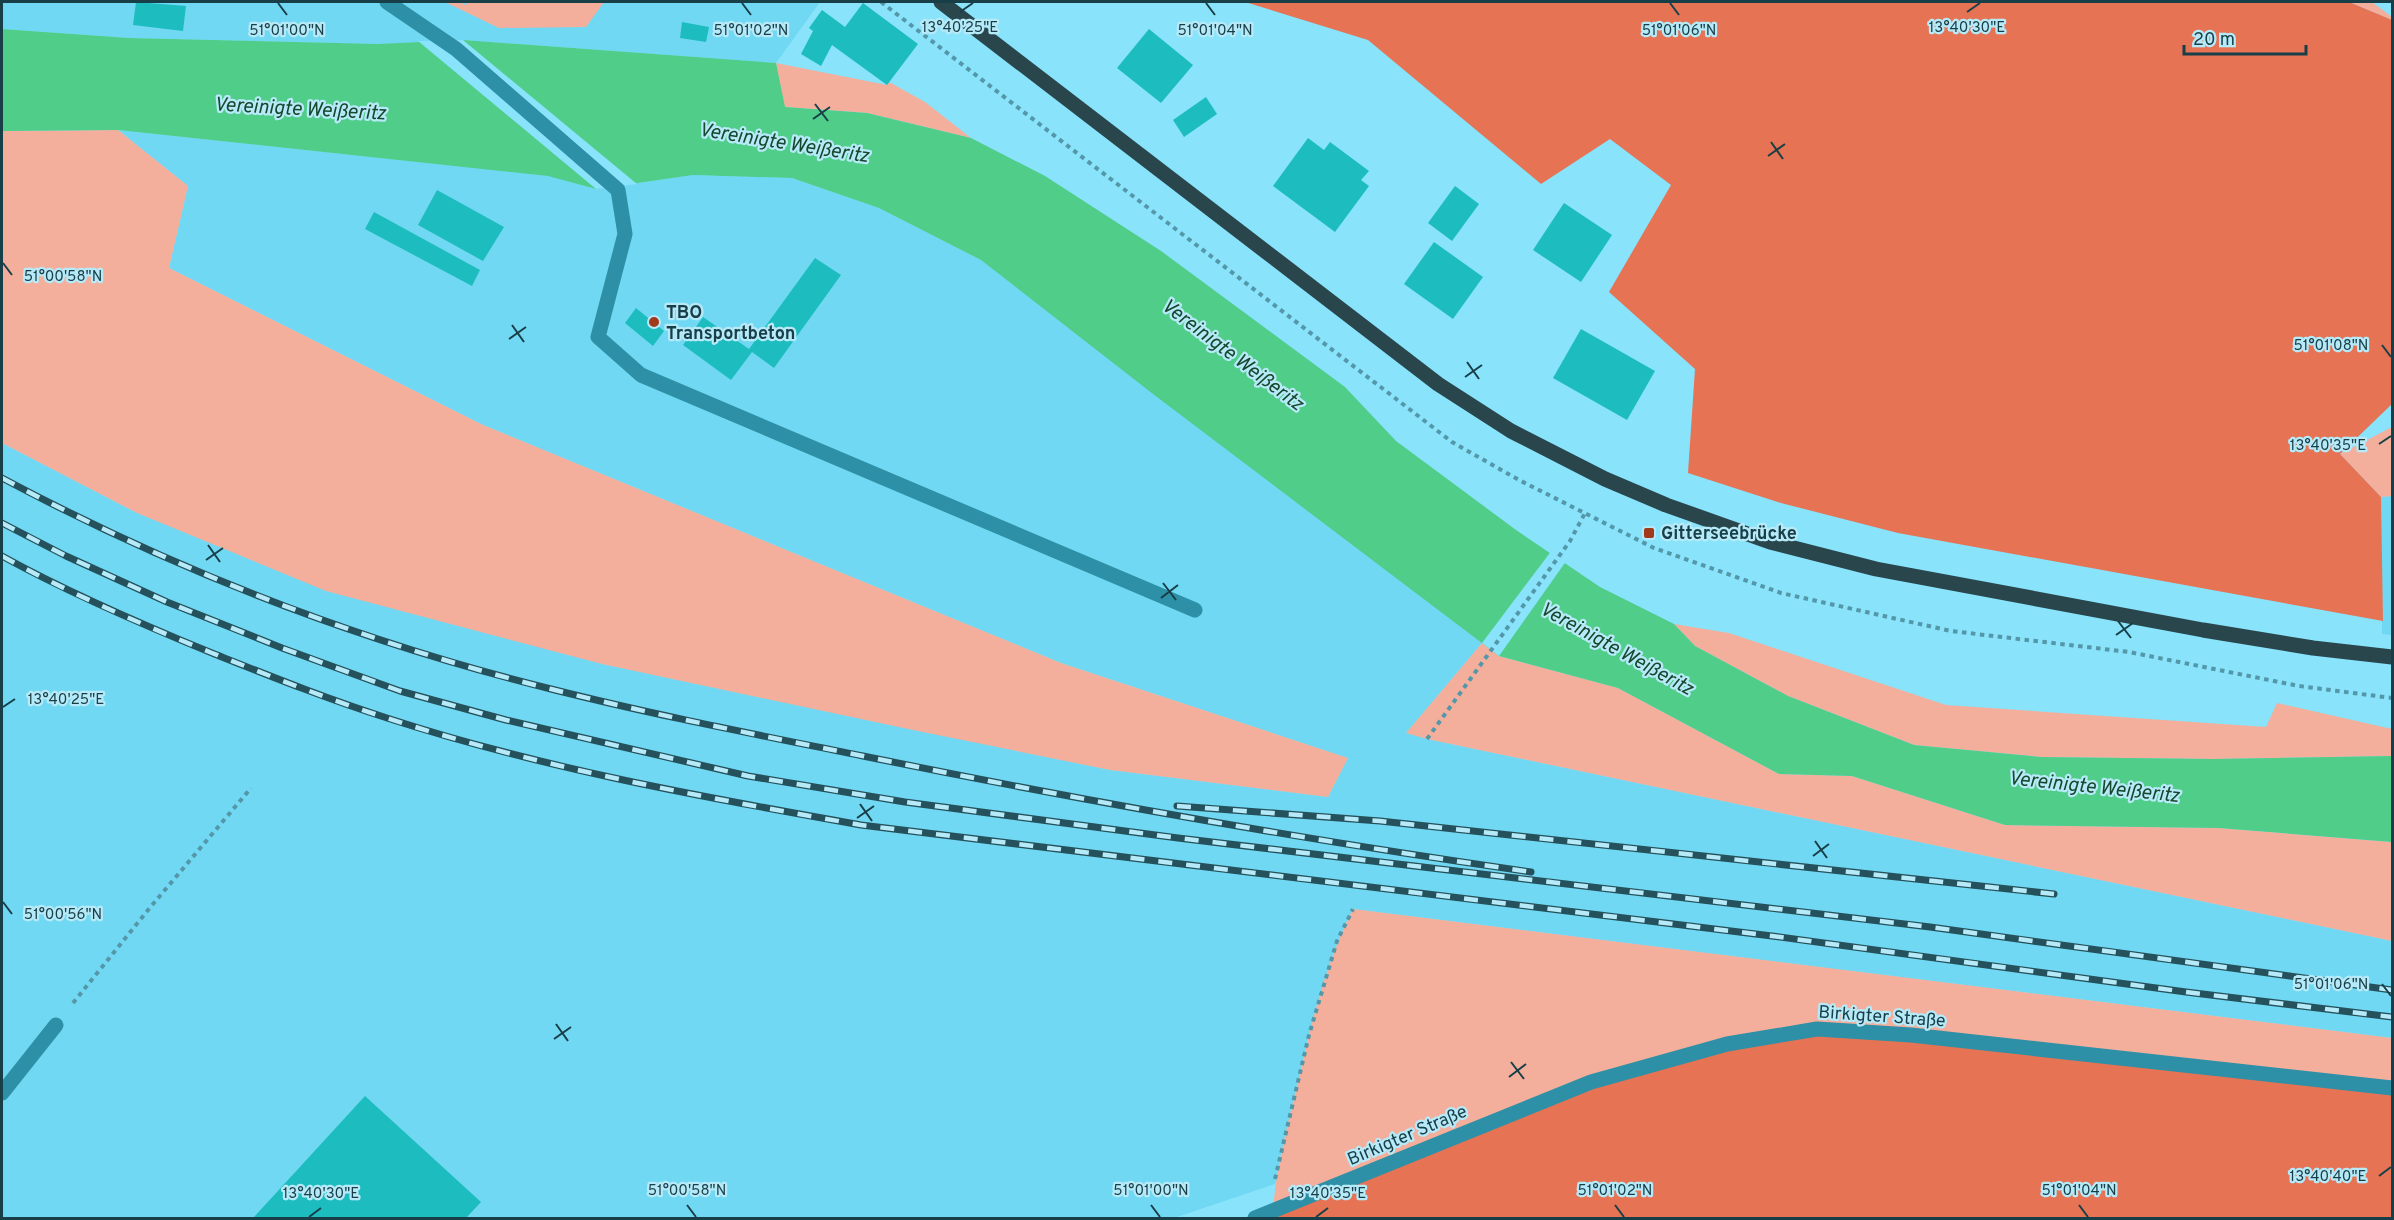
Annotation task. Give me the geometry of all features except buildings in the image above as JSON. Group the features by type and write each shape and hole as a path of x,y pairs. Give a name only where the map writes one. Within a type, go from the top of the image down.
{"main road":[{"path":"941,2 1438,384 1511,431 1605,479 1770,542 1876,569 2203,630 2313,648 2392,657"}],"street":[{"path":"387,2 442,39 618,190 625,234 598,337 641,375 1195,610"},
{"path":"2,1093 56,1025"},
{"name":"Birkigter Straße","path":"1255,1218 1271,1215 1591,1082 1727,1044 1817,1029 1923,1036 2392,1088"}],"path":[{"path":"880,2 1452,442 1519,480 1654,548 1781,593 1951,631 2129,652 2299,686 2392,698"},
{"path":"1427,739 1570,541 1586,513"},
{"path":"56,1025 148,910 251,789"},
{"path":"1271,1215 1278,1164 1309,1035 1337,941 1353,909"}],"shaded area":[{"path":"2,2 820,2 776,63 463,40 377,44 129,38 2,29"},
{"path":"445,2 460,2 465,5 468,2 604,2 586,27 499,28"},
{"path":"1245,2 2349,2 2392,20 2392,404 2340,454 2381,497 2383,621 1898,533 1781,503 1688,473 1695,369 1609,292 1671,185 1610,139 1541,184 1368,40"},
{"path":"2349,2 2372,2 2392,17 2392,20"},
{"path":"776,63 887,85 889,82 925,102 971,138 867,113 784,107"},
{"path":"118,130 549,176 596,189 693,175 792,178 879,208 981,260 1482,643 1407,732 1427,739 2392,941 2392,1038 1353,909 1309,1035 1275,1184 1174,1218 2,1218 2,443 137,513 602,664 1110,770 1328,797 1348,758 1061,663 483,425 169,268 188,186"},
{"path":"118,130 188,186 169,268 483,425 1061,663 1348,758 1328,797 1110,770 913,730 602,664 326,591 137,513 2,443 2,131"},
{"path":"2392,427 2392,496 2381,497 2340,454"},
{"path":"2392,496 2392,635 2382,634 2381,497"},
{"path":"1674,624 1729,633 1946,705 2266,727 2277,703 2392,729 2392,756 2213,759 2041,757 1914,745 1788,696 1695,646"},
{"path":"1482,643 1499,656 1618,688 1779,774 1852,776 2005,825 2219,828 2392,842 2392,941 1406,733"},
{"path":"1353,909 2392,1038 2392,1088 1273,1211 1282,1148 1313,1017 1334,951"},
{"path":"1817,1029 2392,1088 2392,1218 1270,1218 1591,1082"}],"water":[{"name":"Vereinigte Weißeritz","path":"2,29 129,38 377,44 463,40 776,63 785,107 867,113 971,138 1045,176 1161,251 1345,387 1396,441 1516,530 1600,587 1674,624 1695,646 1788,696 1914,745 2041,757 2213,759 2392,756 2392,842 2219,828 2005,825 1852,776 1779,774 1618,688 1499,656 1153,394 981,260 879,208 792,178 693,175 596,189 548,176 118,130 2,131"}],"pier":[{"path":"463,40 637,184 596,189 418,41"},
{"path":"1552,550 1567,560 1499,656 1482,643"}],"railway":[{"path":"2,478 134,543 270,600 409,649 551,689 707,724 1029,789 1279,833 1531,872"},
{"path":"2,523 66,556 167,602 282,648 400,691 506,720 748,776 905,802 1178,838 1930,927 2392,990"},
{"path":"2,556 53,583 132,619 212,653 342,703 504,752 622,780 742,804 861,825 1772,936 2186,992 2392,1017"},
{"path":"1177,806 1380,821 2054,894"}],"place":[{"name":"TBO Transportbeton","path":"654,322"},
{"name":"Gitterseebrücke","path":"1649,533"}]}
